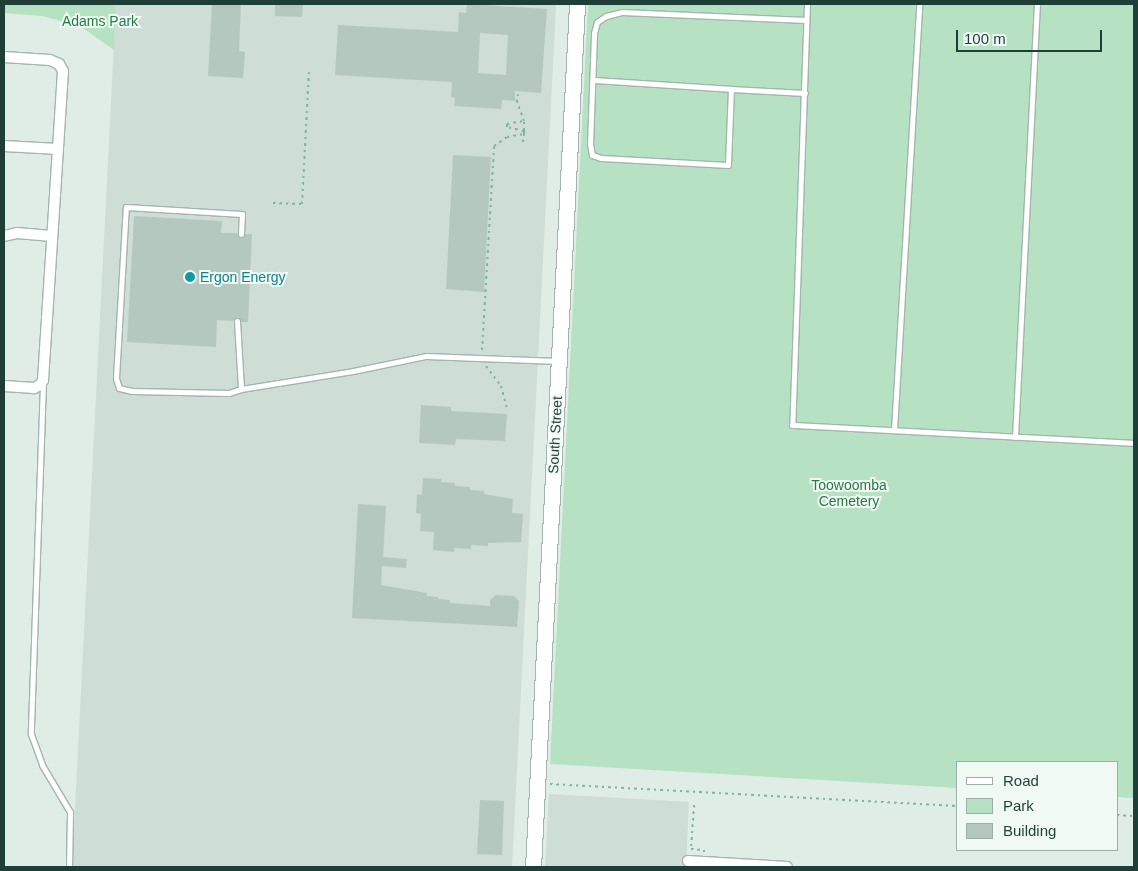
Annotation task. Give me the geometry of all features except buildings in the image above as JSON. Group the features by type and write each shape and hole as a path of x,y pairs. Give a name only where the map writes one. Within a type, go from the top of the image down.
{"street":[{"name":"South Street","path":"533,867 577,4"},
{"path":"4,57 50,60 59,64 62,71 43,380 40,385 34,388 4,386"},
{"path":"4,146 58,148"},
{"path":"4,236 18,233 52,236"},
{"path":"688,861 753,867 787,867"}],"lane":[{"path":"807,4 792,425 1134,443"},
{"path":"894,430 919,4"},
{"path":"1015,437 1037,4"},
{"path":"731,89 728,165 601,158 592,155 590,144 594,33 597,22 606,16 622,12 806,20"},
{"path":"593,80 805,93"},
{"path":"241,234 242,214 126,207 116,378 119,388 132,391 228,393 241,389 353,371 426,356 559,361"},
{"path":"237,321 241,389"},
{"path":"43,380 31,734 42,765 70,812 69,867"}],"path":[{"path":"273,203 302,204 309,72"},
{"path":"518,94 517,102 524,121 523,142"},
{"path":"524,121 508,124 508,127 524,133"},
{"path":"506,408 501,386 481,358 494,146 507,137 524,133"},
{"path":"537,784 956,806"},
{"path":"694,805 692,849 704,850 703,862"},
{"path":"1118,815 1134,816"}],"shaded area":[{"path":"116,4 555,4 556,6 512,867 72,867"},
{"path":"549,794 689,802 686,867 545,867"}],"green space":[{"name":"Adams Park","path":"4,4 116,4 114,50 80,26 42,16 4,13"},
{"name":"Toowoomba Cemetery","path":"588,4 1134,4 1134,798 1118,797 1118,761 956,761 956,788 550,764"}],"place":[{"name":"Ergon Energy","path":"190,277"}]}
